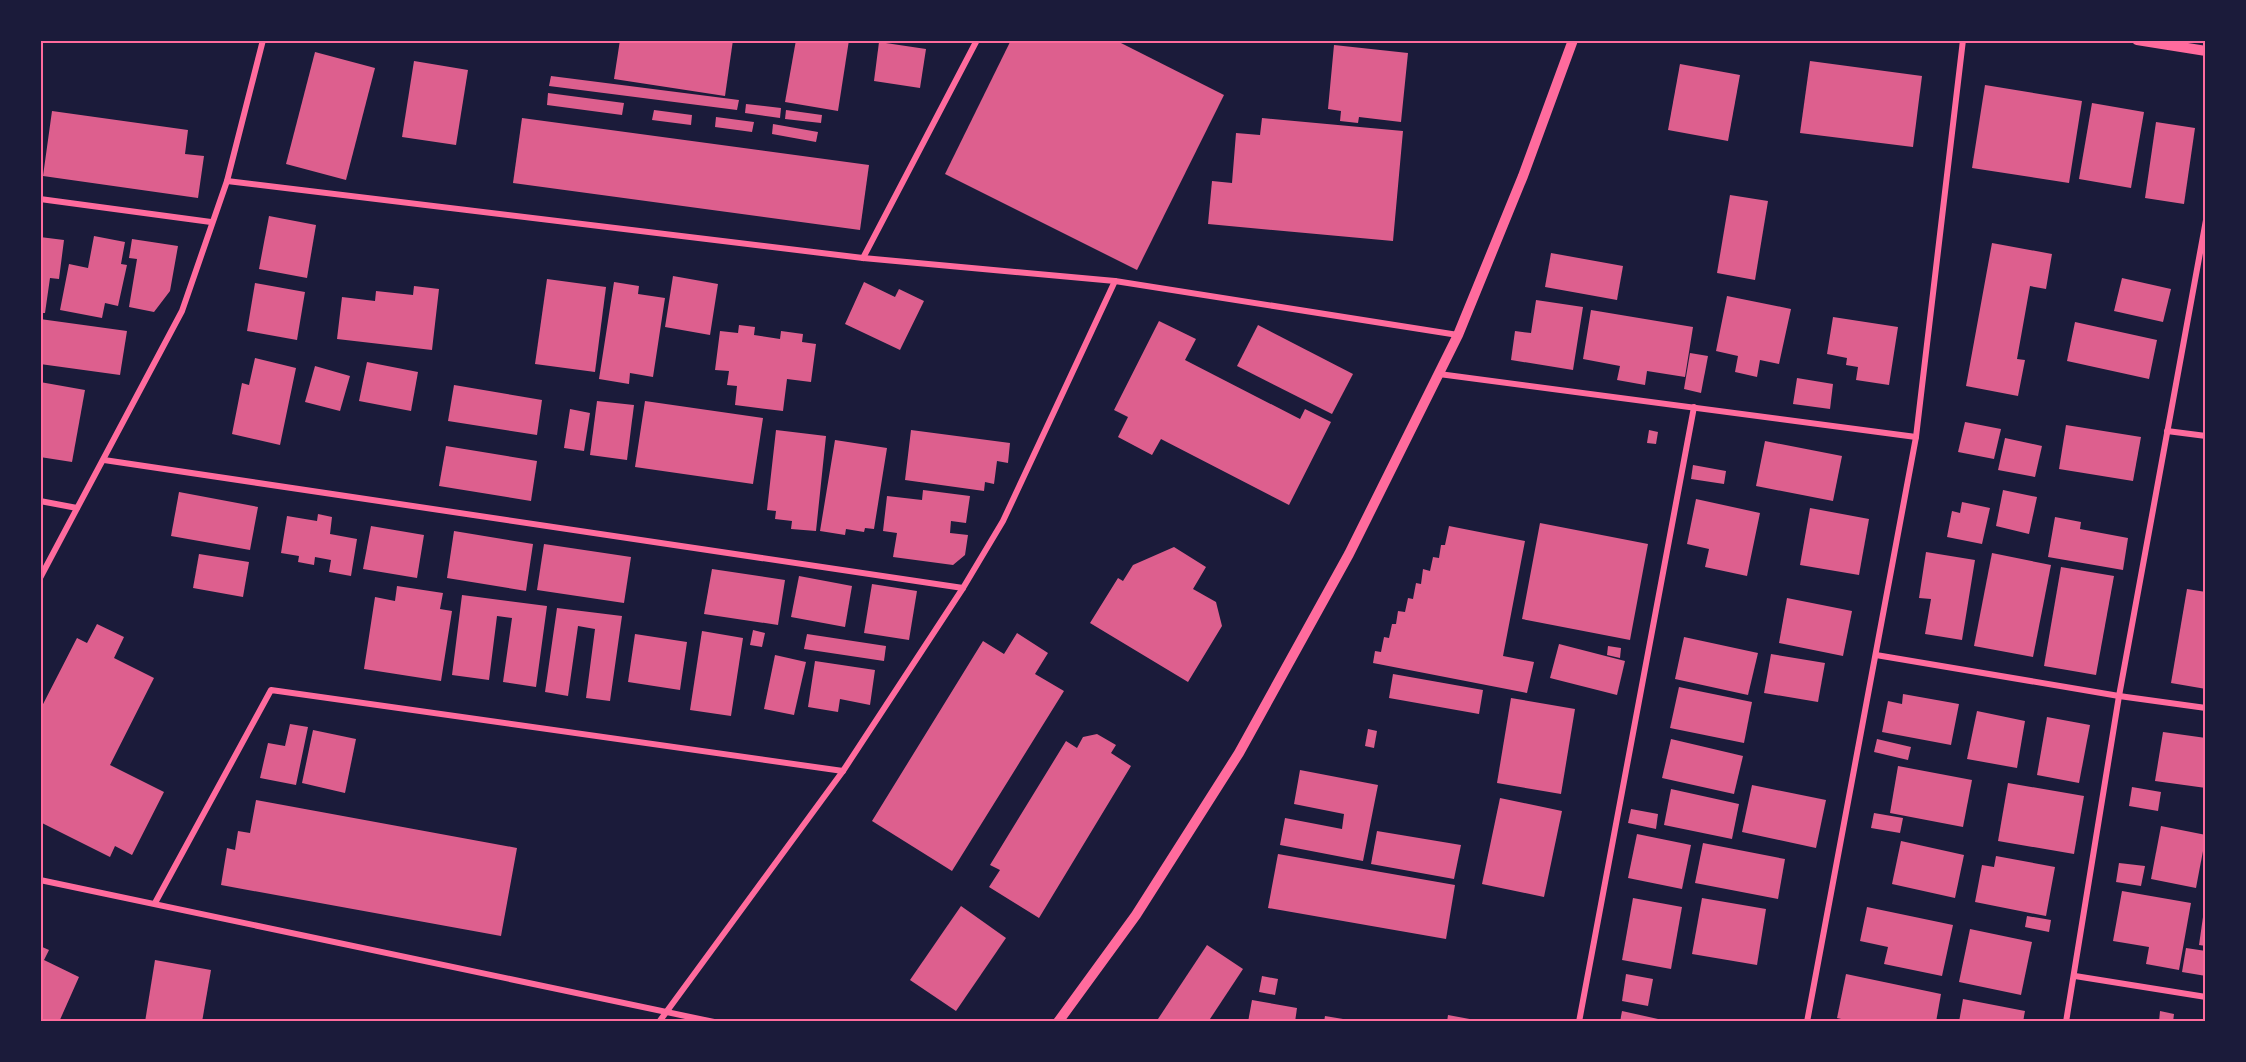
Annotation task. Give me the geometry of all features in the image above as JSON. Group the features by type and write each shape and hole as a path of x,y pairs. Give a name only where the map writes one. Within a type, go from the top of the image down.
{"street":[{"path":"40,578 182,311 227,181 263,40"},
{"path":"863,258 977,40"},
{"path":"1058,1022 1136,915 1239,753 1349,554 1458,335 1523,176 1574,40"},
{"path":"1807,1022 1916,437 1963,40"},
{"path":"2137,40 2205,51"},
{"path":"227,181 863,258 1115,281 1458,335"},
{"path":"40,199 211,222"},
{"path":"2066,1022 2119,696 2205,220"},
{"path":"659,1022 843,771 963,588 1003,521 1115,281"},
{"path":"1440,374 1916,437"},
{"path":"1579,1022 1694,407"},
{"path":"2167,431 2205,436"},
{"path":"104,460 963,588"},
{"path":"40,501 77,508"},
{"path":"1876,655 2119,696 2205,708"},
{"path":"155,903 271,690 843,771"},
{"path":"40,880 714,1022"},
{"path":"2074,976 2205,997"}],"building":[{"path":"620,40 733,40 725,96 614,79"},
{"path":"796,40 849,40 838,111 785,102"},
{"path":"1011,40 1115,40 1224,95 1137,270 945,174"},
{"path":"879,42 926,49 920,88 874,81"},
{"path":"1334,45 1408,53 1401,122 1359,117 1358,123 1340,121 1341,111 1328,109"},
{"path":"315,52 375,68 346,180 286,164"},
{"path":"414,61 468,70 456,145 402,137"},
{"path":"1810,61 1922,76 1913,147 1800,133"},
{"path":"1680,64 1740,75 1728,141 1668,130"},
{"path":"551,76 739,100 737,110 549,86"},
{"path":"1985,85 2082,101 2069,183 1972,168"},
{"path":"548,93 624,103 622,115 547,105"},
{"path":"2092,103 2144,112 2131,188 2079,179"},
{"path":"746,104 781,108 780,118 745,113"},
{"path":"654,110 692,115 691,125 652,120"},
{"path":"786,110 822,115 821,123 785,119"},
{"path":"52,111 188,130 185,154 204,156 198,198 43,176"},
{"path":"716,117 754,122 752,132 715,127"},
{"path":"522,118 869,165 860,230 513,183"},
{"path":"1262,118 1403,131 1393,241 1208,224 1212,181 1232,183 1236,133 1260,135"},
{"path":"2156,122 2195,128 2184,204 2145,198"},
{"path":"773,124 818,132 816,142 772,134"},
{"path":"1730,195 1768,201 1755,280 1717,273"},
{"path":"269,216 316,225 307,278 259,269"},
{"path":"94,236 125,242 121,264 127,265 118,306 105,303 102,318 60,310 69,264 88,268"},
{"path":"40,237 64,240 59,279 50,278 45,313 40,313"},
{"path":"132,239 178,246 170,291 154,312 129,307 137,259 129,258"},
{"path":"1992,243 2052,254 2046,289 2030,286 2017,359 2025,360 2018,396 1966,386"},
{"path":"1551,253 1623,266 1617,300 1545,287"},
{"path":"673,276 718,284 710,335 665,327"},
{"path":"2122,278 2171,289 2163,322 2114,311"},
{"path":"547,279 606,287 595,372 535,364"},
{"path":"614,282 639,286 638,294 665,298 653,377 630,373 629,384 599,379"},
{"path":"864,282 895,297 899,289 924,301 900,350 845,324"},
{"path":"255,283 305,292 297,340 247,331"},
{"path":"414,286 439,289 432,350 337,339 342,297 375,301 376,291 413,295"},
{"path":"1727,296 1791,309 1779,364 1760,360 1757,377 1735,372 1738,356 1716,351"},
{"path":"1536,300 1583,307 1573,370 1511,360 1515,331 1531,333"},
{"path":"1591,310 1693,327 1685,377 1647,371 1645,385 1617,380 1620,366 1583,359"},
{"path":"1833,317 1898,327 1889,385 1856,380 1858,367 1846,365 1847,358 1827,354"},
{"path":"40,319 127,331 120,375 40,364"},
{"path":"1159,321 1196,339 1185,360 1300,419 1305,409 1331,422 1289,505 1161,439 1152,455 1118,437 1128,417 1114,410"},
{"path":"2075,322 2157,340 2149,379 2067,361"},
{"path":"739,325 755,327 754,335 780,339 781,331 803,334 802,342 816,344 811,382 787,379 783,411 735,405 737,386 727,385 729,371 715,370 720,331 738,333"},
{"path":"1258,325 1353,374 1332,414 1237,366"},
{"path":"1690,353 1708,356 1701,393 1684,389"},
{"path":"255,358 296,368 280,445 232,434 242,383 249,385"},
{"path":"367,362 418,372 411,411 359,401"},
{"path":"315,366 350,376 340,411 305,402"},
{"path":"1797,378 1833,384 1830,409 1793,404"},
{"path":"40,382 85,390 72,462 40,457"},
{"path":"454,385 542,400 537,435 448,421"},
{"path":"597,401 634,405 627,460 590,455"},
{"path":"645,401 763,418 753,484 635,467"},
{"path":"570,409 590,413 584,451 564,448"},
{"path":"1965,422 2001,429 1994,459 1958,452"},
{"path":"2066,425 2141,437 2133,481 2059,469"},
{"path":"776,430 826,436 816,531 791,529 792,521 775,519 776,511 767,510"},
{"path":"911,430 1010,443 1008,463 997,461 994,484 985,482 984,491 905,480"},
{"path":"1649,430 1658,432 1656,444 1647,443"},
{"path":"2005,438 2042,446 2035,477 1998,470"},
{"path":"835,440 887,448 874,529 865,528 864,532 846,529 845,535 820,531"},
{"path":"1765,441 1842,456 1833,501 1756,486"},
{"path":"446,446 537,461 531,501 439,486"},
{"path":"1693,465 1726,471 1724,484 1691,479"},
{"path":"923,490 970,496 966,523 951,521 950,533 968,535 965,555 953,565 893,557 897,533 883,531 887,496 922,500"},
{"path":"2003,490 2037,497 2029,534 1996,526"},
{"path":"179,492 258,507 250,550 171,536"},
{"path":"1696,499 1760,513 1747,576 1705,567 1709,549 1687,544"},
{"path":"1962,502 1990,508 1982,544 1947,537 1952,511 1960,513"},
{"path":"1810,508 1869,519 1859,575 1800,565"},
{"path":"318,514 332,517 330,534 357,539 351,576 329,572 331,560 315,557 314,565 298,562 299,556 281,553 287,516 317,521"},
{"path":"2055,517 2081,522 2080,529 2128,538 2123,570 2048,557"},
{"path":"1540,523 1648,544 1630,640 1522,619"},
{"path":"371,526 424,535 417,578 363,569"},
{"path":"1449,526 1525,541 1503,656 1534,662 1527,693 1373,663 1375,651 1381,652 1384,637 1389,638 1392,624 1396,624 1398,611 1405,612 1408,598 1413,599 1416,583 1421,584 1423,569 1430,571 1433,557 1439,558 1441,545 1445,545"},
{"path":"454,531 533,544 526,591 447,578"},
{"path":"544,544 631,557 624,603 537,590"},
{"path":"1174,547 1206,567 1193,589 1216,602 1222,626 1188,682 1090,623 1118,578 1123,581 1133,565"},
{"path":"1926,552 1975,560 1962,640 1925,634 1931,599 1919,598"},
{"path":"1992,553 2051,565 2033,657 1974,646"},
{"path":"199,554 249,562 243,597 193,588"},
{"path":"2061,567 2114,576 2096,675 2044,666"},
{"path":"712,569 785,580 778,625 704,614"},
{"path":"799,576 852,586 845,627 791,617"},
{"path":"872,584 917,591 909,640 864,633"},
{"path":"397,586 443,593 440,609 452,611 441,681 364,669 375,597 395,601"},
{"path":"2187,589 2206,592 2206,689 2171,683"},
{"path":"462,595 547,606 536,687 503,682 512,618 497,616 489,680 452,675"},
{"path":"1787,598 1852,611 1843,656 1779,643"},
{"path":"557,608 622,616 610,701 586,698 595,629 578,626 568,696 545,692"},
{"path":"97,624 124,637 114,658 154,678 110,765 164,792 132,855 115,846 110,857 40,822 40,710 77,638 87,643"},
{"path":"753,630 765,633 762,647 750,645"},
{"path":"702,631 743,638 731,716 690,710"},
{"path":"1017,633 1048,653 1035,674 1064,691 952,871 872,821 983,641 1004,654"},
{"path":"635,634 687,642 680,690 628,682"},
{"path":"807,634 886,646 884,661 804,649"},
{"path":"1684,637 1758,653 1748,695 1675,679"},
{"path":"1559,644 1625,661 1617,695 1550,678"},
{"path":"1608,646 1621,648 1620,658 1607,655"},
{"path":"1771,654 1825,663 1818,702 1764,693"},
{"path":"775,655 806,662 794,715 764,709"},
{"path":"815,661 875,670 870,705 840,699 838,712 808,707"},
{"path":"1393,674 1483,690 1479,714 1389,698"},
{"path":"1679,687 1752,702 1744,743 1670,728"},
{"path":"1903,694 1959,704 1951,745 1882,732 1888,701 1902,704"},
{"path":"1511,698 1575,709 1561,794 1497,783"},
{"path":"1977,711 2025,721 2017,768 1967,759"},
{"path":"2047,717 2090,725 2079,783 2037,775"},
{"path":"290,724 308,727 296,785 260,778 268,743 285,746"},
{"path":"1368,729 1377,731 1374,748 1365,746"},
{"path":"313,730 356,739 345,793 302,783"},
{"path":"2163,732 2206,738 2206,788 2155,781"},
{"path":"1097,734 1116,745 1111,753 1131,766 1039,918 989,887 1000,870 990,865 1066,741 1077,748 1083,737"},
{"path":"1671,739 1743,756 1734,794 1662,778"},
{"path":"1877,739 1911,747 1908,760 1874,752"},
{"path":"1898,766 1972,780 1963,827 1890,813"},
{"path":"1300,770 1378,785 1363,861 1280,845 1285,818 1342,829 1344,814 1294,804"},
{"path":"2008,783 2084,796 2074,854 1998,841"},
{"path":"1752,785 1826,800 1816,848 1742,832"},
{"path":"2132,787 2161,792 2158,811 2129,806"},
{"path":"1671,789 1739,804 1732,839 1664,825"},
{"path":"1500,798 1562,811 1544,897 1482,884"},
{"path":"256,800 517,848 501,936 221,885 227,848 235,850 238,831 250,833"},
{"path":"1631,809 1658,814 1656,829 1628,823"},
{"path":"1874,813 1903,818 1900,833 1871,828"},
{"path":"2161,826 2206,835 2196,888 2151,879"},
{"path":"1377,831 1461,845 1454,879 1371,864"},
{"path":"1637,834 1691,845 1682,889 1628,878"},
{"path":"1901,841 1964,855 1955,898 1892,884"},
{"path":"1703,843 1785,859 1778,899 1695,883"},
{"path":"1278,854 1455,885 1446,939 1268,908"},
{"path":"1996,856 2055,867 2046,916 1975,902 1982,865 1994,867"},
{"path":"2119,863 2145,866 2141,886 2116,882"},
{"path":"2122,891 2191,903 2179,970 2146,964 2149,947 2113,941"},
{"path":"1633,898 1682,907 1671,969 1622,960"},
{"path":"1702,898 1766,909 1757,965 1692,954"},
{"path":"961,906 1006,938 956,1011 910,980"},
{"path":"1867,907 1953,925 1942,976 1884,964 1888,947 1860,941"},
{"path":"2204,910 2206,910 2206,946 2199,945"},
{"path":"2027,916 2051,920 2049,932 2025,927"},
{"path":"1970,929 2032,942 2021,995 1959,982"},
{"path":"1207,945 1243,969 1208,1022 1156,1022"},
{"path":"40,946 49,950 44,960 79,977 59,1022 40,1022"},
{"path":"2186,948 2206,951 2206,976 2182,972"},
{"path":"155,960 211,970 202,1022 145,1022"},
{"path":"1626,974 1653,979 1648,1006 1622,1001"},
{"path":"1846,974 1941,994 1936,1022 1854,1022 1837,1018"},
{"path":"1262,976 1278,979 1275,995 1259,992"},
{"path":"1963,999 2025,1011 2023,1022 1959,1022"},
{"path":"1252,1000 1297,1008 1295,1022 1248,1022"},
{"path":"1622,1011 1667,1021 1667,1022 1620,1022"},
{"path":"2160,1011 2174,1014 2173,1022 2159,1022"},
{"path":"1448,1015 1475,1020 1475,1022 1447,1022"},
{"path":"1325,1016 1349,1020 1349,1022 1324,1022"}]}
